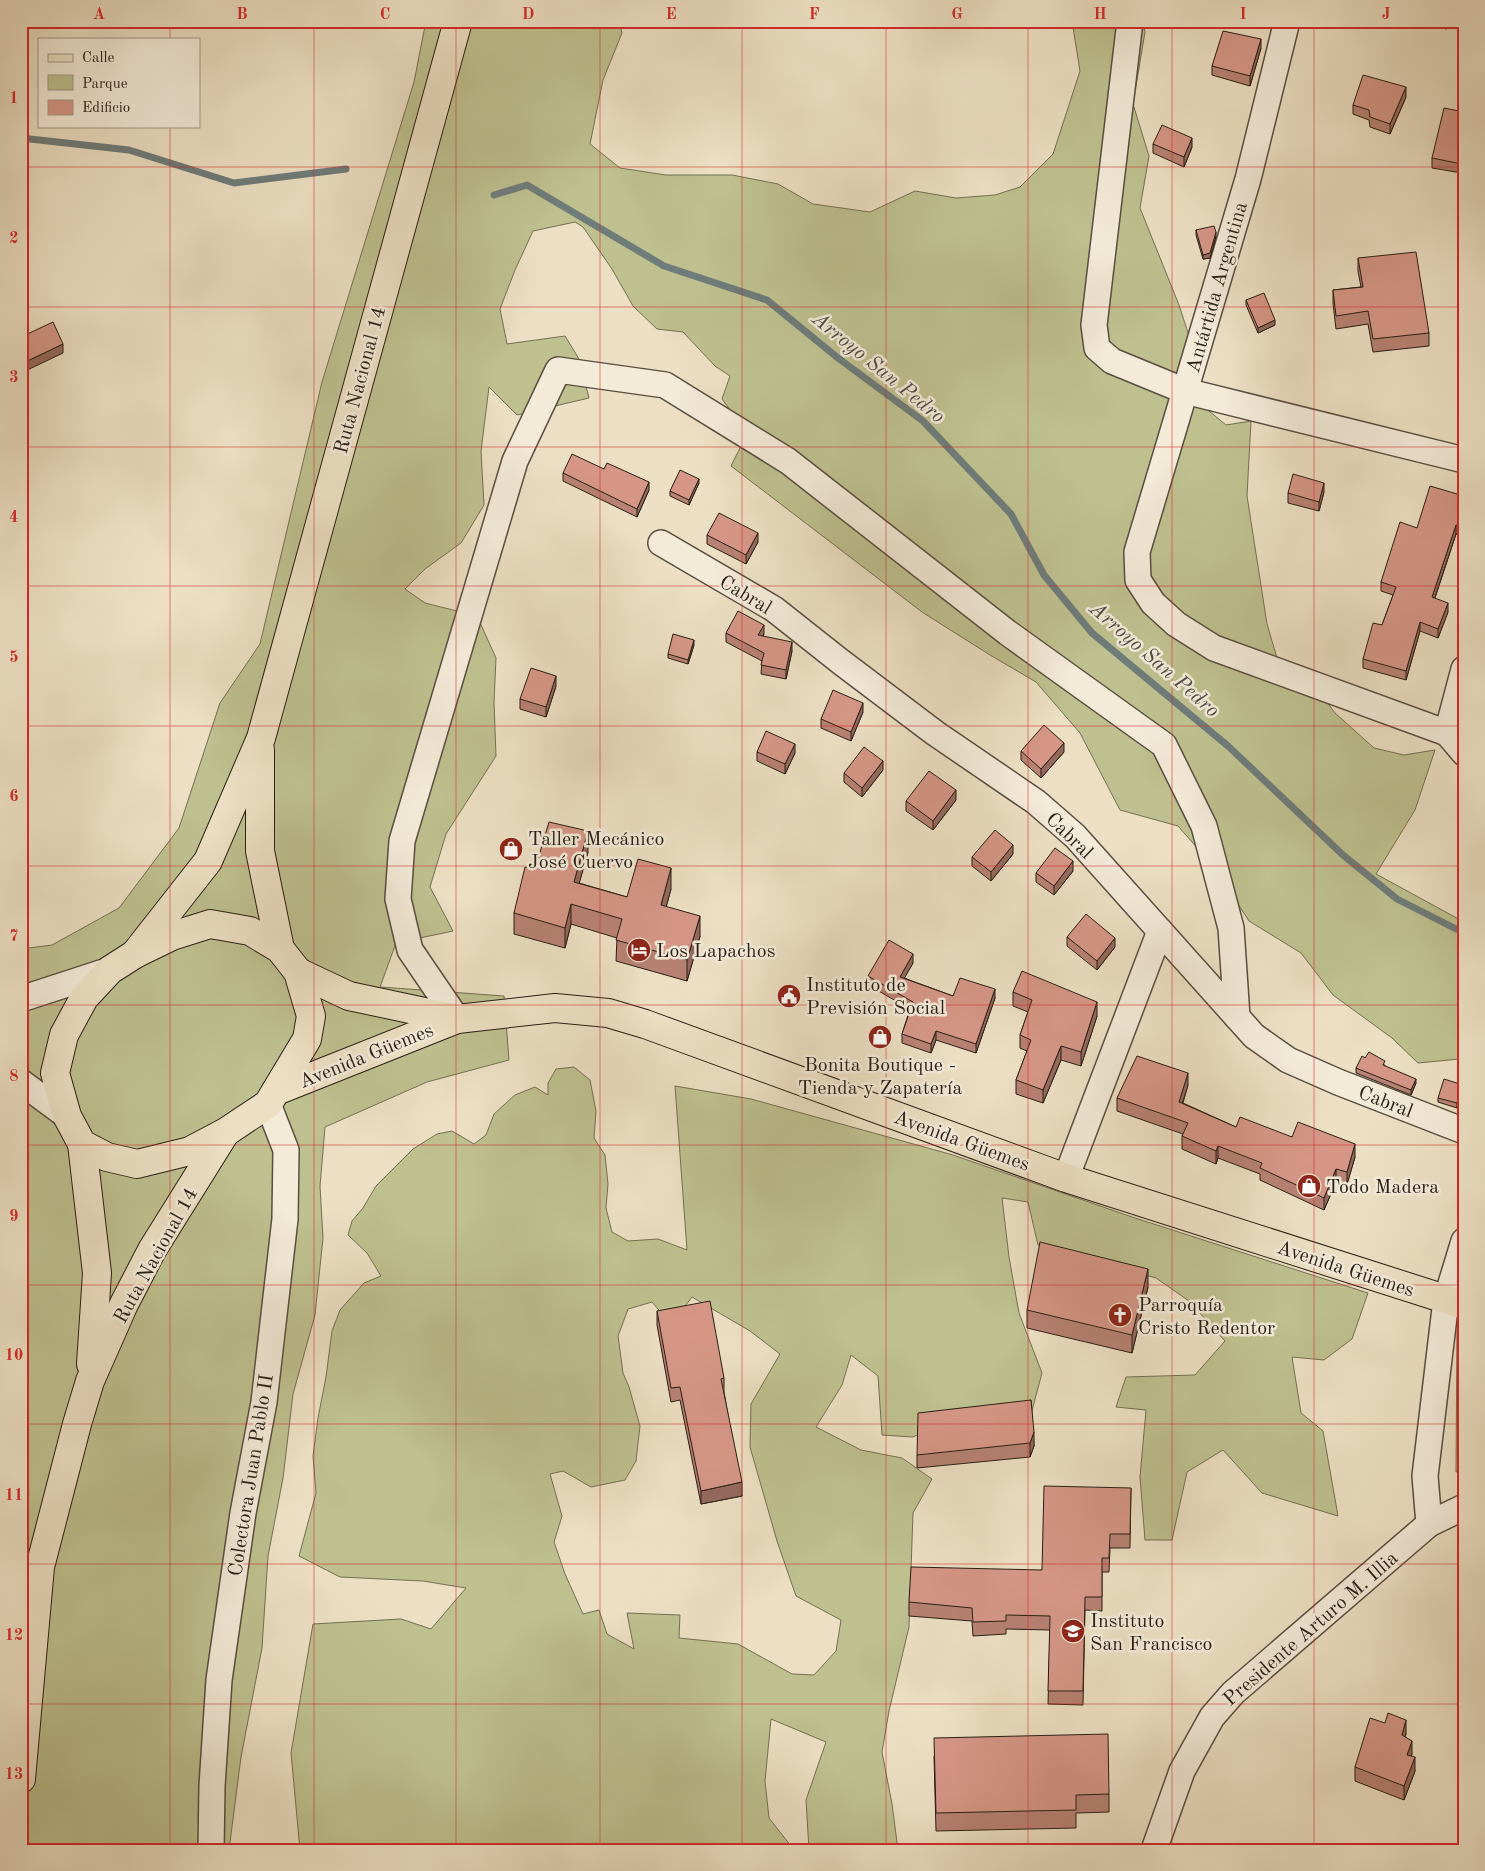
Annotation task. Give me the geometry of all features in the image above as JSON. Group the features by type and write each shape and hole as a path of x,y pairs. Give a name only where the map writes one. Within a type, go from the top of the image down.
{"main road":[{"name":"Ruta Nacional 14","path":"135,954 208,861 260,738 458,21"},
{"name":"Ruta Nacional 14","path":"260,738 260,851 280,949"},
{"path":"210,924 250,931 280,949 298,972 311,1016 307,1039 272,1097 226,1132 190,1151 137,1164 107,1156 82,1144 67,1116 55,1073 64,1035 84,998 110,970 135,954 172,936 210,924"},
{"name":"Avenida Güemes","path":"298,972 349,996 456,1019"},
{"name":"Avenida Güemes","path":"272,1097 456,1019 554,1008 608,1013 645,1024 1066,1178 1455,1303"},
{"name":"Ruta Nacional 14","path":"21,1779 40,1567 90,1381 124,1304 152,1250 226,1132"},
{"name":"Ruta Nacional 14","path":"82,1144 97,1273 90,1381"}],"street":[{"path":"1130,21 1094,325 1097,348 1112,361 1185,391 1137,552 1138,580 1152,604 1176,624 1214,648 1447,733 1464,753"},
{"name":"Antártida Argentina","path":"1286,21 1248,179 1185,391 1464,460"},
{"path":"456,1019 410,950 398,899 402,841 515,461 558,370 665,385 788,461 1008,633 1164,745 1204,826 1231,928 1237,1017"},
{"name":"Cabral","path":"661,543 774,610 935,733 1036,802 1075,836 1254,1036 1288,1060 1338,1082 1464,1131"},
{"path":"1447,733 1464,669"},
{"path":"1066,1178 1160,931"},
{"path":"21,999 110,970"},
{"path":"21,1082 67,1116"},
{"name":"Colectora Juan Pablo II","path":"210,1850 219,1680 242,1513 264,1402 284,1219 286,1150 272,1097"},
{"path":"1429,1524 1425,1476 1464,1241"},
{"name":"Presidente Arturo M. Illia","path":"1154,1850 1182,1771 1212,1717 1233,1693 1429,1524 1464,1507"}],"green space":[{"path":"426,21 619,21 622,33 603,80 590,144 620,168 666,175 732,175 778,184 813,204 870,212 915,191 956,198 995,195 1020,187 1053,154 1080,71 1072,21 1143,21 1145,32 1133,104 1149,156 1140,208 1179,305 1192,345 1185,391 1226,425 1251,421 1247,496 1267,624 1277,658 1306,674 1335,713 1374,748 1404,755 1435,750 1415,810 1376,874 1464,922 1464,1050 1460,1059 1418,1063 1392,1038 1333,995 1301,953 1249,921 1214,867 1178,826 1120,810 1080,733 1036,682 922,612 731,466 745,438 737,419 722,399 730,376 715,366 683,332 657,329 633,306 612,269 583,227 575,222 533,231 500,309 507,344 565,336 579,359 589,398 517,415 489,387 481,451 484,505 461,543 425,569 405,589 425,603 477,616 496,658 494,702 496,756 446,834 430,887 453,931 396,943 380,987 504,996 509,1060 427,1082 325,1127 320,1186 323,1238 315,1315 293,1394 283,1478 268,1556 262,1648 241,1757 229,1850 21,1850 21,1513 29,1494 21,1485 21,949 52,945 119,908 179,828 220,703 260,644 322,382 414,82"},
{"path":"574,1067 590,1080 596,1111 594,1138 605,1155 608,1184 606,1208 612,1232 628,1241 658,1239 687,1250 675,1086 751,1099 953,1155 1132,1217 1368,1293 1352,1339 1324,1360 1292,1357 1301,1413 1323,1431 1338,1516 1262,1493 1223,1450 1187,1472 1172,1540 1145,1540 1140,1477 1146,1410 1116,1407 1126,1377 1195,1375 1225,1341 1189,1301 1156,1278 1038,1245 1028,1202 1002,1198 1009,1257 1019,1313 1042,1373 1029,1422 976,1407 913,1437 882,1435 878,1376 851,1355 842,1385 816,1427 861,1450 902,1458 932,1479 913,1513 909,1627 889,1711 882,1752 898,1850 809,1850 806,1800 826,1742 771,1719 765,1781 769,1818 794,1850 300,1850 291,1753 313,1624 401,1619 431,1629 466,1588 423,1581 340,1577 299,1556 316,1493 313,1456 332,1331 340,1310 364,1283 381,1276 367,1253 348,1235 352,1221 363,1208 376,1186 413,1149 437,1134 452,1131 474,1144 486,1135 494,1114 515,1095 535,1087 548,1095 548,1083 556,1069","holes":["692,1297 750,1331 780,1354 751,1404 750,1447 777,1541 796,1596 841,1620 836,1651 814,1675 792,1674 738,1644 679,1638 680,1615 627,1613 634,1649 607,1634 599,1610 583,1614 565,1574 554,1542 562,1516 550,1474 563,1471 591,1487 625,1480 636,1461 640,1426 623,1373 618,1336 628,1309 652,1302 671,1324"]},
{"path":"1457,1329 1464,1331 1464,1469 1456,1472"}],"building":[{"path":"1223,31 1261,39 1250,76 1212,66"},
{"path":"1363,75 1406,87 1390,124 1370,117 1369,110 1353,105"},
{"path":"1444,108 1464,112 1464,156 1462,164 1432,158"},
{"path":"1162,125 1192,138 1184,157 1153,144"},
{"path":"1214,226 1216,232 1210,253 1203,255 1196,230"},
{"path":"1416,252 1429,333 1373,339 1368,311 1336,316 1333,290 1363,287 1358,258"},
{"path":"1264,293 1275,320 1258,328 1246,300"},
{"path":"53,322 63,344 21,364 21,337"},
{"path":"572,454 604,469 607,463 649,482 637,509 563,473"},
{"path":"680,470 699,479 689,500 670,491"},
{"path":"1293,474 1324,483 1319,502 1288,493"},
{"path":"1430,486 1464,496 1464,524 1463,527 1456,525 1432,597 1448,603 1438,629 1420,622 1406,671 1363,659 1373,623 1382,625 1396,587 1381,582 1400,522 1417,528"},
{"path":"719,513 758,533 746,555 707,535"},
{"path":"738,611 764,625 758,635 792,642 786,670 761,665 764,653 726,633"},
{"path":"673,634 694,640 688,660 668,654"},
{"path":"531,668 556,676 546,707 520,699"},
{"path":"833,690 863,703 851,732 821,719"},
{"path":"1044,725 1064,743 1041,769 1021,751"},
{"path":"766,731 795,744 785,764 757,752"},
{"path":"864,747 883,761 862,788 844,773"},
{"path":"929,771 956,790 933,821 906,801"},
{"path":"549,822 588,831 574,882 627,897 638,859 671,868 661,905 700,916 687,960 616,940 622,919 571,904 565,928 514,913 525,867 535,869"},
{"path":"995,830 1013,845 991,872 972,857"},
{"path":"1055,848 1073,861 1054,886 1036,873"},
{"path":"1086,914 1115,938 1097,961 1067,937"},
{"path":"889,940 913,954 900,977 953,996 960,978 995,989 976,1044 936,1031 931,1044 902,1034 913,1002 868,976"},
{"path":"1022,971 1097,1002 1081,1052 1061,1046 1043,1090 1016,1080 1031,1040 1020,1035 1032,1000 1013,992"},
{"path":"1369,1052 1385,1061 1383,1065 1416,1079 1411,1090 1356,1068 1362,1056 1365,1058"},
{"path":"1137,1056 1188,1073 1179,1102 1236,1127 1240,1117 1292,1137 1298,1122 1355,1144 1347,1172 1336,1169 1324,1198 1260,1168 1262,1163 1218,1146 1216,1151 1182,1136 1188,1123 1117,1098"},
{"path":"1444,1079 1463,1085 1457,1103 1438,1098"},
{"path":"1040,1242 1148,1269 1132,1335 1027,1310"},
{"path":"710,1301 724,1378 721,1379 742,1482 701,1491 680,1387 671,1388 657,1311"},
{"path":"1031,1400 1034,1432 1030,1443 917,1455 918,1413"},
{"path":"1044,1486 1131,1488 1130,1534 1110,1534 1109,1558 1102,1558 1102,1597 1085,1597 1083,1691 1048,1691 1050,1616 1006,1615 1006,1621 973,1622 972,1608 909,1602 911,1567 1042,1570"},
{"path":"1388,1713 1406,1720 1402,1735 1412,1741 1407,1755 1415,1757 1404,1786 1355,1767 1370,1718 1385,1723"},
{"path":"1108,1734 1109,1794 1076,1795 1076,1810 936,1813 934,1738"}],"waterway":[{"name":"Arroyo San Pedro","path":"21,138 129,150 234,183 346,169"},
{"name":"Arroyo San Pedro","path":"494,195 527,185 664,266 767,300 838,358 923,421 1011,514 1044,575 1092,633 1228,746 1343,855 1397,899 1464,933"}],"place":[{"name":"Taller Mecánico José Cuervo","path":"511,849"},
{"name":"Los Lapachos","path":"639,950"},
{"name":"Instituto de Previsión Social","path":"789,996"},
{"name":"Bonita Boutique - Tienda y Zapatería","path":"880,1037"},
{"name":"Todo Madera","path":"1309,1186"},
{"name":"Parroquía Cristo Redentor","path":"1120,1315"},
{"name":"Instituto San Francisco","path":"1073,1631"}]}
